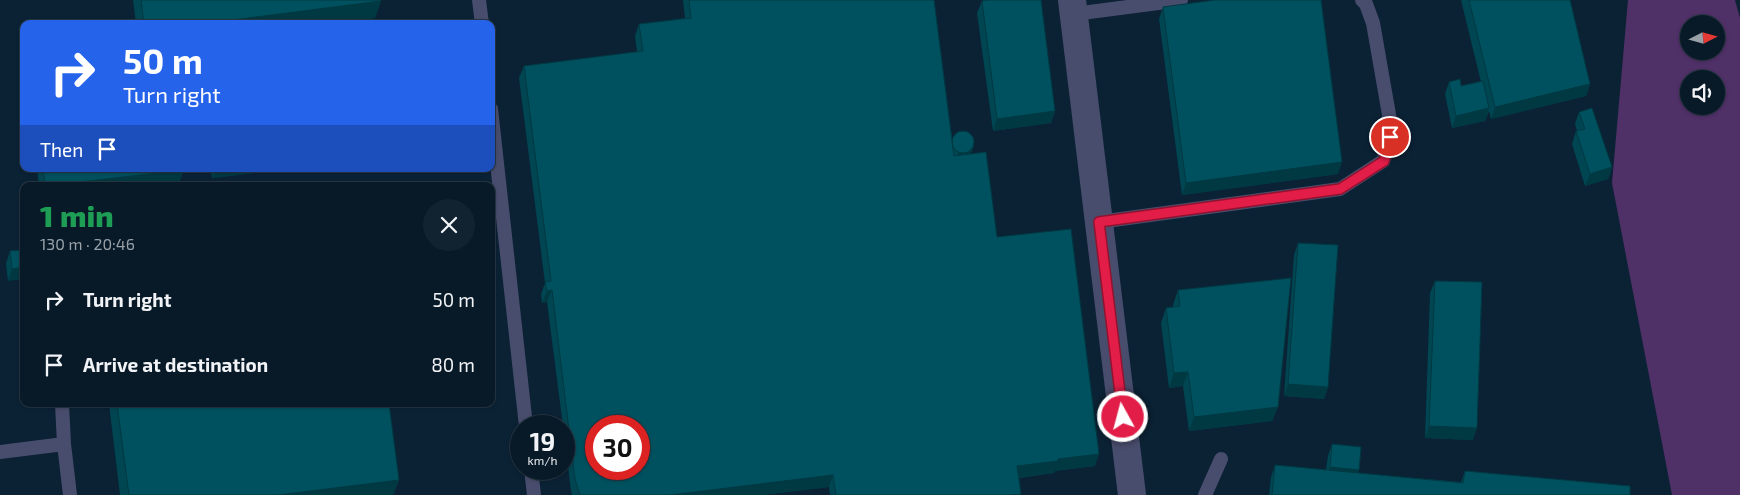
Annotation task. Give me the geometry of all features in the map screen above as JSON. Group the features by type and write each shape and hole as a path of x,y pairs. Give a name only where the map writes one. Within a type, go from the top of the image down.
{"street":[{"path":"1073,7 1132,495"}],"lane":[{"path":"479,0 482,20"},
{"path":"1073,7 1181,0"},
{"path":"1099,222 1340,189 1384,161 1391,126 1373,23 1366,4 1362,0"},
{"path":"495,145 525,415"},
{"path":"62,407 70,495"},
{"path":"0,452 64,444"},
{"path":"1204,495 1221,460"},
{"path":"532,480 534,495"}],"shaded area":[{"path":"1628,0 1735,0 1740,18 1740,495 1672,495 1612,183"}],"building":[{"path":"141,0 381,0 232,20 144,20"},
{"path":"689,0 934,0 954,156 986,152 997,237 1071,229 1099,454 1017,466 1021,494 1009,495 836,495 833,475 670,495 580,495 575,479 575,415 567,415 552,290 547,291 545,282 551,281 524,66 643,51 639,24 691,18"},
{"path":"1041,0 1055,111 997,119 982,1"},
{"path":"1215,0 1321,0 1342,162 1186,183 1163,7"},
{"path":"1469,0 1570,0 1590,84 1495,107"},
{"path":"1460,79 1461,86 1483,81 1489,108 1456,116 1449,82"},
{"path":"1592,108 1612,167 1590,174 1576,131 1585,129 1579,112"},
{"path":"963,131 971,134 974,142 971,150 963,153 955,150 952,142 955,134"},
{"path":"43,172 167,172 80,182 45,182"},
{"path":"1298,243 1338,245 1328,387 1288,384"},
{"path":"20,250 20,268 12,269 10,251"},
{"path":"1291,278 1278,407 1194,417 1188,372 1174,373 1166,308 1180,306 1178,290"},
{"path":"1435,281 1482,282 1477,428 1429,426"},
{"path":"117,407 389,407 399,480 278,495 129,495"},
{"path":"1332,444 1361,447 1359,470 1330,467"},
{"path":"1275,465 1463,483 1465,471 1630,486 1630,495 1272,495"}],"route":[{"path":"1123,417 1099,222 1340,189 1384,161 1390,137"}]}
